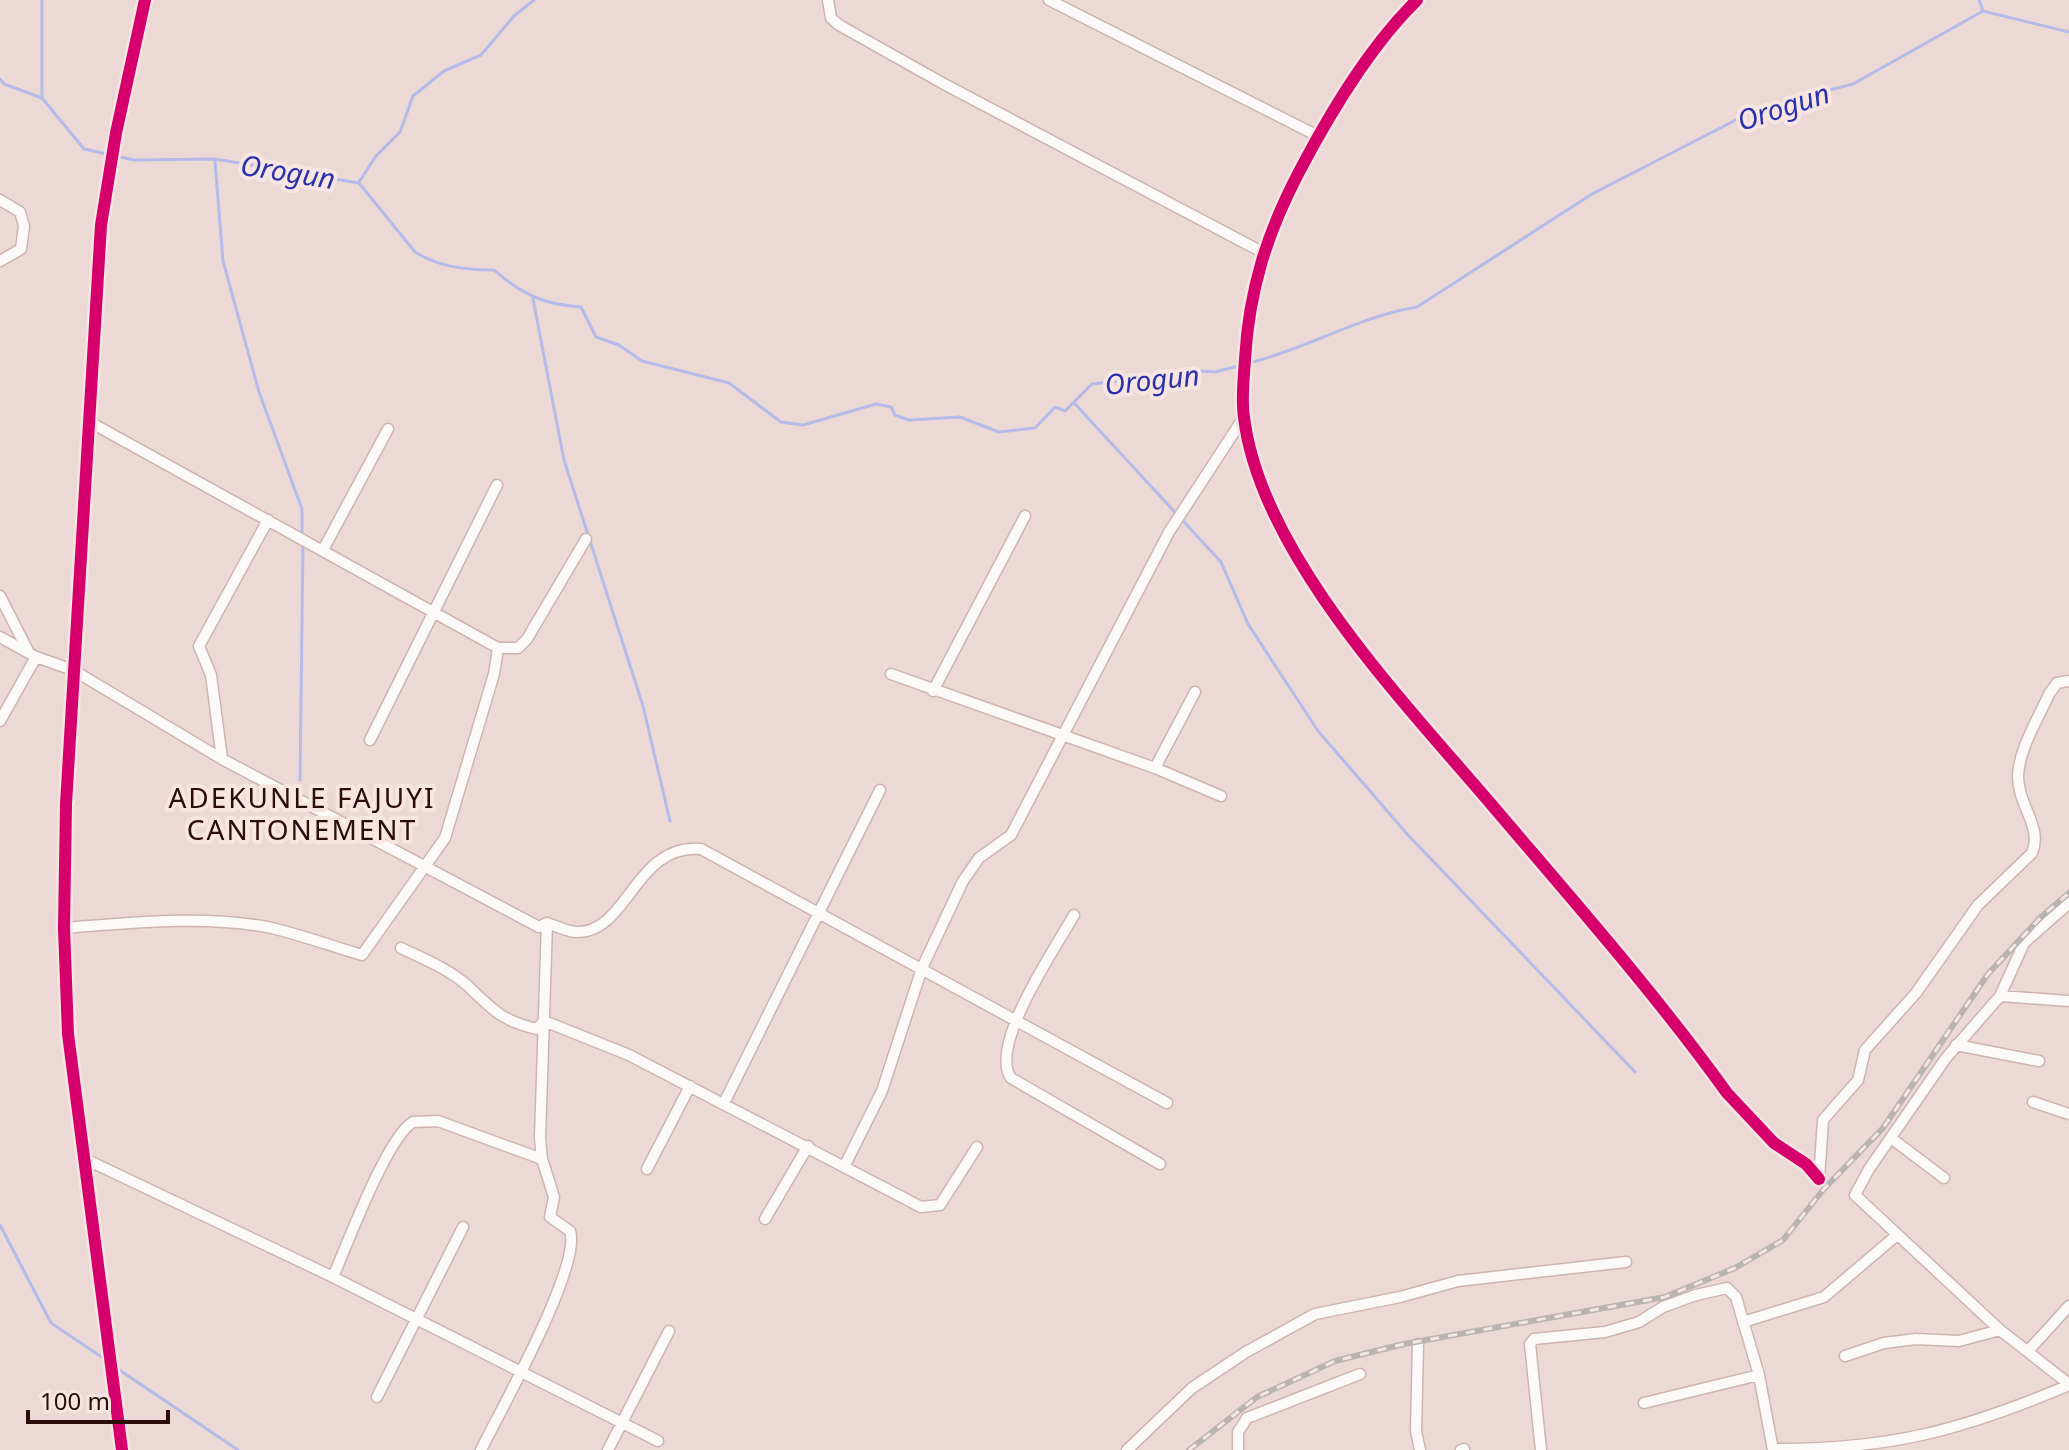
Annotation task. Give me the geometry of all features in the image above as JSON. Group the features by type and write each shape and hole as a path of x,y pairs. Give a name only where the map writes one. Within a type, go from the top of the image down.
{"street":[{"path":"122,1450 68,1034 64,928 73,670 101,225 133,47 145,0"},
{"path":"828,0 831,18 839,25 1262,252"},
{"path":"1049,0 1318,136"},
{"path":"1417,0 1378,47 1318,136 1276,216 1262,252 1248,311 1244,417 1257,471 1280,526 1363,649 1727,1093 1774,1143 1806,1164 1819,1179 1823,1120 1858,1080 1865,1050 1916,993 1978,905 2032,853 2036,843 2030,816 2020,800 2018,772 2049,694 2057,683 2069,681"},
{"path":"0,200 20,212 24,241 21,249 0,261"},
{"path":"845,1165 882,1091 922,968 963,881 979,858 1011,835 1169,532 1244,417"},
{"path":"88,421 498,648 518,648 527,639 586,539"},
{"path":"323,550 388,429"},
{"path":"370,740 431,611 497,485"},
{"path":"933,691 1025,516"},
{"path":"222,759 213,683 199,646 268,520"},
{"path":"0,596 32,654"},
{"path":"0,637 73,670 222,759 539,927 547,923 575,932 589,930 610,916 663,857 684,848 701,849 1167,1103"},
{"path":"64,928 151,921 224,923 268,928 362,955 445,838 494,674 498,648"},
{"path":"0,721 32,654"},
{"path":"891,674 1062,738 1155,768 1221,796"},
{"path":"1155,768 1195,692"},
{"path":"724,1103 880,790"},
{"path":"1541,1450 1530,1344 1534,1339 1605,1332 1639,1322 1663,1307 1696,1295 1727,1288 1736,1297 1759,1375 1773,1449 1887,1445 1993,1417 2069,1384 2000,1330 1855,1195 1956,1045 2000,996 2024,943 2069,903"},
{"path":"1074,915 1017,1019 1004,1055 1011,1078 1160,1164"},
{"path":"481,1450 563,1282 572,1245 570,1231 550,1217 554,1197 542,1159 547,923"},
{"path":"401,948 440,966 468,986 492,1012 537,1029 544,1021"},
{"path":"2000,996 2069,1001"},
{"path":"544,1021 629,1055 921,1207 940,1205 948,1198 977,1147"},
{"path":"1956,1045 2039,1061"},
{"path":"647,1169 690,1086"},
{"path":"2033,1102 2069,1114"},
{"path":"333,1277 373,1186 399,1137 413,1122 438,1121 542,1159"},
{"path":"1891,1138 1944,1178"},
{"path":"765,1219 808,1146"},
{"path":"83,1158 520,1369 658,1441"},
{"path":"377,1397 463,1227"},
{"path":"1743,1322 1824,1297 1897,1235"},
{"path":"1127,1450 1192,1388 1246,1352 1315,1314 1458,1281 1626,1262"},
{"path":"2028,1351 2069,1306"},
{"path":"1845,1356 1884,1343 1916,1339 1959,1341 2000,1330"},
{"path":"608,1450 669,1331"},
{"path":"1418,1344 1416,1431 1420,1450"},
{"path":"1238,1450 1239,1428 1247,1418 1360,1374"},
{"path":"1644,1403 1759,1375"}],"waterway":[{"path":"42,0 42,96"},
{"path":"359,182 376,156 400,132 413,96 444,71 481,55 514,16 534,0"},
{"path":"1979,0 1983,11"},
{"path":"1983,11 2069,32"},
{"name":"Orogun","path":"1249,363 1375,318 1417,307 1592,194 1759,108 1853,84 1983,11"},
{"name":"Orogun","path":"0,79 4,84 42,98 84,149 134,160 215,159 359,183 415,252 453,267 494,270 534,297 581,307 596,337 619,345 642,361 729,383 781,422 803,425 876,404 891,407 895,415 909,420 960,417 999,432 1035,428 1055,407 1065,411 1092,384 1215,372 1242,365"},
{"path":"215,161 223,261 259,392 302,509 302,536"},
{"path":"533,299 564,460 643,706 670,821"},
{"path":"1075,404 1221,562 1248,624 1318,731 1408,835 1635,1072"},
{"path":"300,780 303,544"},
{"path":"0,1225 51,1323 106,1360"},
{"path":"115,1367 238,1450"}],"railway":[{"path":"1189,1450 1257,1397 1335,1361 1404,1344 1665,1297 1735,1268 1783,1240 1823,1190 1883,1128 1988,974 2041,917 2069,893"}],"cycle path":[{"path":"122,1450 68,1034 64,928 66,804 101,225 116,133 145,0"},
{"path":"1417,0 1383,38 1337,104 1299,172 1269,240 1255,286 1243,388 1244,417 1256,469 1277,521 1307,573 1379,673 1612,946 1727,1093 1774,1143 1806,1164 1819,1179"}],"district":[{"name":"ADEKUNLE FAJUYI CANTONEMENT","path":"302,813"}]}
